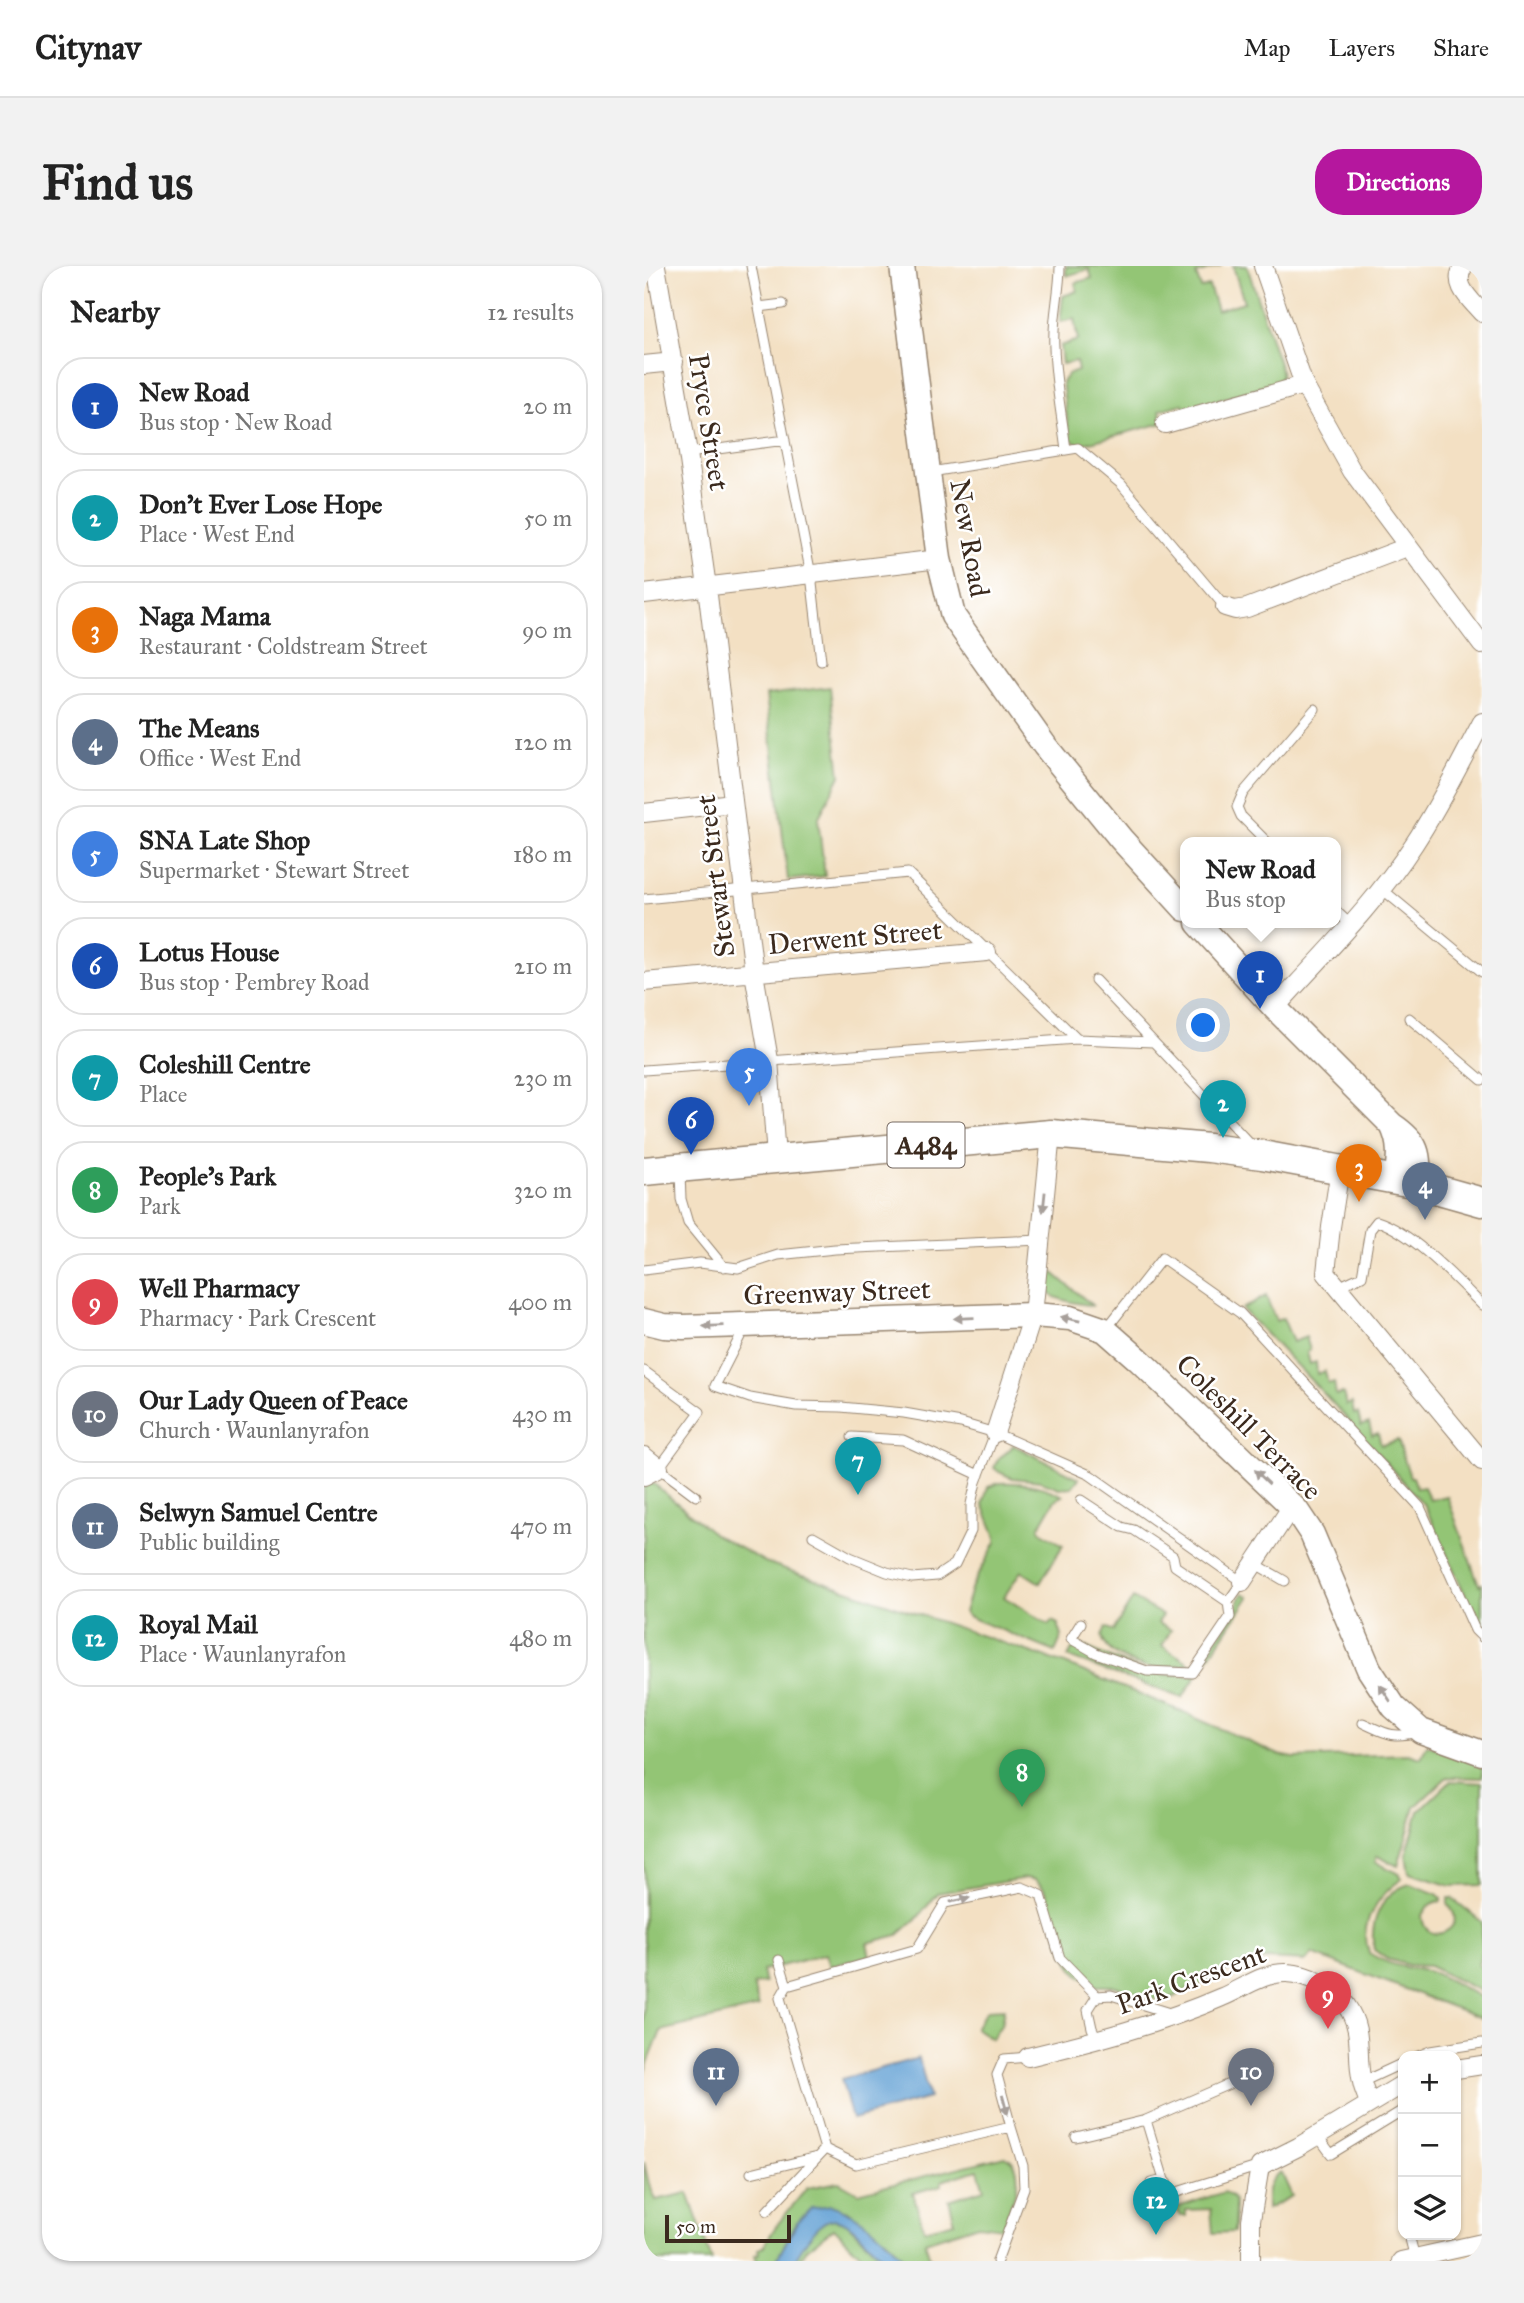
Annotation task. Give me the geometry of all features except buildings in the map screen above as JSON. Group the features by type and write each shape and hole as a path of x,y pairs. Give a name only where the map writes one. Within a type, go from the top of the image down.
{"main road":[{"name":"New Road","path":"898,271 939,559 953,616 1045,747 1121,839 1180,904"},
{"path":"1203,928 1275,1008 1392,1125 1399,1139 1407,1183"},
{"name":"A484","path":"644,1171 1051,1134 1209,1148 1262,1156 1407,1183 1482,1202"},
{"name":"Greenway Street","path":"644,1321 684,1327 1033,1315"},
{"name":"Coleshill Terrace","path":"1033,1315 1070,1318 1105,1330 1292,1506 1312,1534 1369,1670 1394,1707 1421,1731 1482,1753"}],"street":[{"name":"Pryce Street","path":"656,266 674,362 707,587"},
{"path":"1263,266 1304,385 1352,471 1482,645"},
{"path":"1464,266 1458,281 1482,313"},
{"path":"644,365 674,362"},
{"path":"1165,424 1304,385"},
{"path":"1225,607 1235,610 1247,608 1407,547"},
{"path":"644,594 939,559"},
{"name":"Stewart Street","path":"707,587 754,973 769,1060 776,1158"},
{"path":"1275,1008 1382,889 1414,845 1482,722"},
{"path":"644,813 733,803"},
{"name":"Derwent Street","path":"644,982 987,952"},
{"path":"995,1433 1033,1315 1051,1134"},
{"path":"1340,1169 1326,1273 1482,1461"},
{"path":"644,1456 651,1472"},
{"path":"1241,1582 1292,1506"},
{"name":"Park Crescent","path":"1028,2057 1098,2040 1223,1997 1262,1978 1284,1973 1309,1977 1331,1989 1346,2006 1359,2034 1362,2082 1369,2103"},
{"path":"1461,2068 1482,2066"},
{"path":"1251,2261 1251,2220 1259,2166 1298,2147 1398,2087"},
{"path":"1408,2260 1482,2243"}],"lane":[{"path":"751,266 811,575 821,661"},
{"path":"1060,266 1054,347 1066,450"},
{"path":"760,307 783,304"},
{"path":"688,453 785,440"},
{"path":"928,473 1078,448 1121,484 1225,607"},
{"path":"1262,837 1241,816 1237,807 1243,793 1314,709"},
{"path":"644,899 908,873 1077,1039"},
{"path":"1382,889 1482,972"},
{"path":"1341,916 1351,925"},
{"path":"1095,980 1262,1156"},
{"path":"1409,1017 1482,1080"},
{"path":"644,1070 1077,1039 1153,1042"},
{"path":"680,1166 681,1199 688,1223 724,1267"},
{"path":"1338,1287 1362,1276 1370,1230 1377,1221 1388,1224 1438,1262 1482,1305"},
{"path":"644,1270 700,1263 738,1268 778,1255 835,1249 1040,1240"},
{"path":"1105,1330 1162,1258 1240,1313 1420,1507 1475,1630 1482,1637"},
{"path":"747,1325 715,1386 750,1398 796,1406 904,1413 961,1423 995,1433 1090,1475 1241,1582 1228,1602 1230,1617 1192,1673 1147,1671 1096,1653 1072,1639 1081,1623"},
{"path":"644,1371 700,1412 651,1472 696,1496"},
{"path":"813,1535 850,1557 887,1572 912,1578 937,1576 955,1564 971,1531 971,1504 995,1433"},
{"path":"852,1437 903,1440 979,1475"},
{"path":"1081,1500 1173,1556 1175,1566 1228,1602"},
{"path":"1254,1563 1285,1581"},
{"path":"1363,1723 1401,1737 1421,1731"},
{"path":"1011,2127 856,2164 825,2149 780,1998 787,1986 918,1949 945,1903 1022,1887 1041,1895 1060,1958 1097,1996 1111,1995 1174,2014"},
{"path":"779,1960 787,1986"},
{"path":"1097,1996 1088,2010 1091,2028 1098,2040"},
{"path":"1430,2051 1482,2043"},
{"path":"997,2261 1024,2188 1023,2166 997,2075 1004,2059 1028,2057"},
{"path":"1362,2082 1398,2065"},
{"path":"1076,2137 1146,2120 1266,2068"},
{"path":"1317,2135 1331,2154 1398,2113"},
{"path":"1146,2120 1164,2180 1174,2193 1259,2166"},
{"path":"767,2211 825,2149"},
{"path":"751,2173 818,2157"},
{"path":"1152,2183 1164,2180"},
{"path":"1408,2260 1409,2240"}],"green space":[{"path":"1066,266 1221,266 1196,274 1201,288 1209,286 1217,310 1244,302 1233,266 1247,266 1281,370 1279,381 1277,384 1185,410 1183,404 1160,410 1163,423 1079,445 1070,439 1062,382 1068,374 1078,371 1076,361 1062,364 1060,346 1078,340 1074,319 1060,322 1063,296 1077,291 1075,283 1092,278 1089,269 1066,276"},
{"path":"830,687 840,776 818,819 825,876 788,880 766,695"},
{"path":"1051,1271 1093,1306 1067,1301 1050,1294 1043,1281 1046,1272"},
{"path":"1266,1296 1276,1321 1283,1318 1293,1342 1306,1337 1310,1364 1316,1362 1317,1374 1325,1371 1328,1384 1334,1382 1336,1395 1343,1393 1346,1405 1352,1403 1354,1414 1358,1413 1361,1426 1369,1423 1372,1435 1378,1433 1381,1445 1398,1440 1410,1477 1413,1477 1417,1488 1424,1487 1430,1500 1447,1496 1479,1585 1482,1584 1482,1626 1477,1621 1425,1506 1329,1399 1242,1309"},
{"path":"1013,1445 1079,1478 1072,1487 1059,1488 1041,1481 1012,1478 999,1472 994,1468 996,1463"},
{"path":"644,1483 654,1484 714,1534 765,1562 1065,1664 1279,1755 1294,1758 1408,1754 1421,1758 1427,1745 1482,1762 1482,1778 1447,1777 1415,1807 1398,1866 1377,1856 1375,1862 1398,1873 1402,1879 1377,1903 1366,1927 1365,1936 1369,1953 1377,1958 1433,1973 1482,1998 1482,2018 1312,1954 1306,1961 1265,1959 1242,1964 1167,2000 1154,1999 1115,1986 1096,1986 1072,1968 1059,1941 1046,1891 1036,1880 1026,1878 938,1893 919,1916 898,1935 867,1943 870,1956 830,1966 826,1954 762,1971 765,1983 753,1985 759,2007 661,2031 644,2073"},
{"path":"999,1483 1032,1485 1063,1496 1055,1500 1039,1528 1063,1545 1040,1583 1021,1571 1004,1597 1049,1625 1052,1621 1058,1624 1062,1636 1055,1652 967,1616 964,1612 972,1586 996,1542 983,1504 988,1487"},
{"path":"1243,1593 1249,1597 1182,1698 1068,1657 1076,1643 1147,1673 1192,1676"},
{"path":"1133,1598 1162,1615 1158,1623 1171,1630 1162,1646 1191,1664 1145,1667 1129,1662 1109,1648 1102,1636 1106,1627 1113,1631"},
{"path":"1450,1781 1482,1783 1482,1885 1451,1886 1409,1873 1406,1855 1419,1811"},
{"path":"1410,1884 1441,1898 1441,1901 1428,1906 1422,1915 1424,1926 1430,1932 1437,1934 1451,1928 1454,1914 1448,1905 1448,1898 1452,1898 1482,1922 1482,1949 1478,1966 1482,1968 1482,1992 1429,1966 1409,1965 1387,1959 1374,1950 1373,1929 1379,1910 1391,1894"},
{"path":"1004,2009 1001,2025 992,2039 975,2028 987,2010"},
{"path":"1005,2156 1013,2162 1016,2169 1016,2189 1003,2228 978,2225 925,2242 934,2261 906,2261 888,2241 847,2210 797,2222 776,2261 757,2261 755,2255 759,2254 758,2249 763,2247 776,2226 807,2188 839,2182 858,2193","holes":["978,2170 984,2189 949,2200 955,2222 924,2230 913,2193 942,2185 941,2181"]},
{"path":"644,2162 656,2200 688,2193 712,2261 644,2261"},
{"path":"1281,2172 1292,2196 1267,2209 1270,2183"},
{"path":"1224,2192 1233,2198 1235,2205 1234,2232 1213,2233 1211,2209 1186,2210 1186,2216 1181,2216 1175,2208"},
{"path":"834,2219 845,2222 886,2261 867,2261 834,2228 807,2249 800,2261 794,2261 815,2229"}],"water":[{"path":"919,2058 929,2098 852,2119 841,2079"},
{"path":"831,2205 863,2221 906,2261 886,2261 848,2224 828,2220 807,2240 794,2261 776,2261 797,2222 811,2208"}],"place":[{"name":"New Road","path":"1260,1009"},
{"name":"SNA Late Shop","path":"749,1106"},
{"name":"Don't Ever Lose Hope","path":"1223,1138"},
{"name":"Lotus House","path":"691,1155"},
{"name":"Naga Mama","path":"1359,1202"},
{"name":"The Means","path":"1425,1220"},
{"name":"Coleshill Centre","path":"858,1495"},
{"name":"People's Park","path":"1022,1807"},
{"name":"Well Pharmacy","path":"1328,2029"},
{"name":"Selwyn Samuel Centre","path":"716,2106"},
{"name":"Our Lady Queen of Peace","path":"1251,2106"},
{"name":"Royal Mail","path":"1156,2235"}]}
